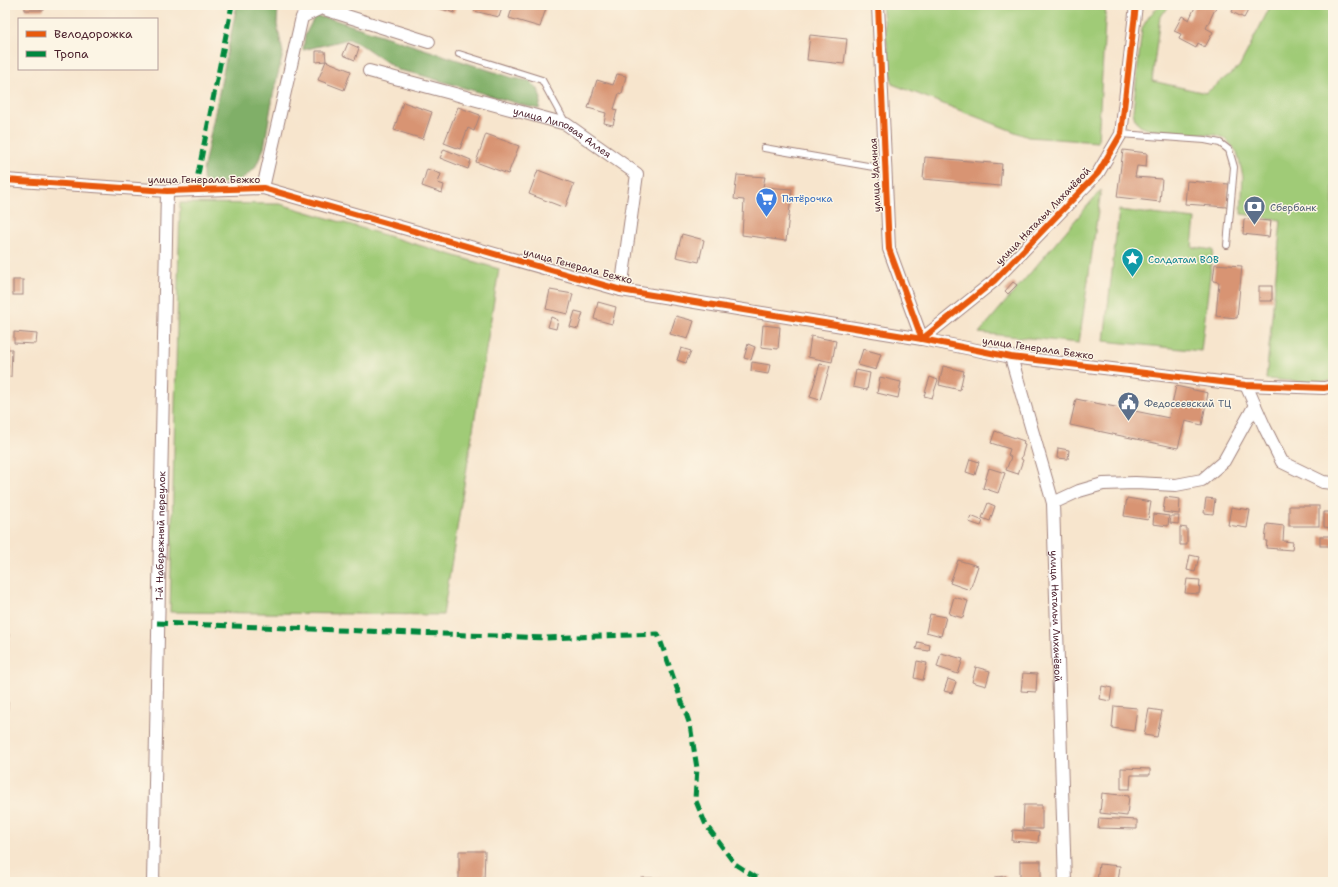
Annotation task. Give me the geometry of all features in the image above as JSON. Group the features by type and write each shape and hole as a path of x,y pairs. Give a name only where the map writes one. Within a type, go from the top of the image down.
{"street":[{"name":"улица Удачная","path":"878,5 889,248 922,339"},
{"path":"1135,9 1145,5"},
{"path":"262,188 302,17 320,8 429,42"},
{"name":"улица Натальи Лихачёвой","path":"922,339 994,281 1098,173 1121,134 1135,9"},
{"name":"улица Липовая Аллея","path":"369,71 566,124 637,174 621,290"},
{"name":"улица Генерала Бежко","path":"5,180 167,191 262,188 621,290 922,339 1011,357 1246,385 1324,388 1333,386"},
{"name":"1-й Набережный переулок","path":"153,882 167,191"},
{"name":"улица Натальи Лихачёвой","path":"1011,357 1053,502 1065,882"},
{"path":"1246,385 1282,462 1322,482 1333,483"},
{"path":"1053,502 1078,491 1103,484 1135,482 1176,485 1202,480 1224,461 1255,406"}],"lane":[{"path":"459,54 542,80 566,124"},
{"path":"1121,134 1205,140 1220,143 1229,150 1234,167 1226,245"},
{"path":"764,148 885,169"}],"green space":[{"path":"237,5 278,5 277,25 283,53 273,95 264,148 255,168 239,182 212,184 203,180 203,171"},
{"path":"882,5 1106,5 1098,142 1028,137 892,84"},
{"path":"1161,5 1172,5 1160,16 1152,81 1206,93 1239,67 1271,5 1333,5 1333,380 1321,383 1266,379 1281,220 1241,214 1243,176 1237,152 1226,139 1216,135 1150,130 1140,126 1136,122 1133,111 1142,28 1150,15"},
{"path":"315,16 332,19 513,78 530,81 538,89 541,99 539,109 417,74 398,70 363,46 349,39 303,50 305,35"},
{"path":"1101,190 1079,343 979,333"},
{"path":"180,203 280,204 499,269 443,615 170,612"},
{"path":"1119,210 1195,219 1192,247 1213,250 1201,351 1104,341"}],"building":[{"path":"25,5 44,5 44,10 25,10"},
{"path":"429,5 456,5 454,13"},
{"path":"476,5 503,5 499,17 474,11"},
{"path":"513,5 547,5 540,27 509,18"},
{"path":"1196,5 1217,5 1206,28 1213,32 1205,47 1198,43 1196,48 1179,39 1181,34 1174,31 1182,16 1189,20"},
{"path":"1235,5 1251,5 1244,18 1232,12"},
{"path":"810,35 847,39 844,64 807,60"},
{"path":"348,43 359,48 355,60 343,55"},
{"path":"316,51 325,51 326,61 316,62"},
{"path":"326,61 351,71 344,90 318,80"},
{"path":"617,74 626,76 622,94 619,93 614,109 617,110 613,125 604,123 606,113 588,108 597,80 613,85"},
{"path":"403,102 432,112 423,139 394,130"},
{"path":"458,107 480,115 474,131 468,128 460,149 444,143"},
{"path":"486,134 519,146 508,174 476,162"},
{"path":"444,149 471,160 468,169 440,158"},
{"path":"1123,150 1147,153 1146,167 1137,166 1135,177 1162,179 1160,202 1117,197"},
{"path":"925,157 1002,164 1000,186 923,179"},
{"path":"427,169 441,174 438,183 444,185 442,193 422,186"},
{"path":"538,170 574,184 565,208 529,194"},
{"name":"Пятёрочка","path":"737,175 765,177 763,187 792,189 786,241 742,235 744,200 734,199"},
{"path":"1187,181 1229,184 1227,207 1185,204"},
{"path":"1244,219 1271,221 1269,237 1243,234"},
{"path":"682,234 704,240 699,262 676,257"},
{"path":"1215,264 1242,266 1237,318 1216,316 1219,282 1213,281"},
{"path":"13,280 23,280 23,295 13,295"},
{"path":"1013,282 1017,285 1008,294 1005,291"},
{"path":"1259,286 1272,286 1272,301 1259,301"},
{"path":"550,290 573,294 568,314 546,309"},
{"path":"598,302 616,307 612,324 594,319"},
{"path":"575,311 583,313 578,329 570,327"},
{"path":"676,316 694,321 688,339 670,334"},
{"path":"551,317 558,320 556,329 548,327"},
{"path":"763,325 780,327 778,349 761,347"},
{"path":"14,332 37,334 36,344 14,343"},
{"path":"811,336 836,341 832,362 808,357"},
{"path":"748,344 755,347 751,360 744,358"},
{"path":"681,348 691,351 686,363 677,360"},
{"path":"5,349 12,349 11,377 5,376"},
{"path":"863,349 881,354 876,370 858,365"},
{"path":"752,362 770,365 768,374 751,371"},
{"path":"820,364 830,366 820,400 810,397"},
{"path":"943,366 964,371 960,390 939,385"},
{"path":"856,370 870,373 867,390 853,387"},
{"path":"880,377 901,382 898,398 877,393"},
{"path":"930,377 938,380 932,398 924,396"},
{"name":"Федосеевский ТЦ","path":"1176,386 1208,393 1202,425 1185,421 1178,448 1070,425 1076,399 1169,418"},
{"path":"995,431 1024,441 1023,444 1025,445 1021,459 1023,460 1018,474 1006,470 1011,457 1008,455 1010,449 991,443"},
{"path":"1058,448 1069,450 1068,459 1057,458"},
{"path":"970,459 979,462 975,475 966,472"},
{"path":"989,468 1005,473 998,493 983,488"},
{"path":"1165,497 1180,499 1179,514 1163,512"},
{"path":"1127,498 1151,502 1148,520 1124,516"},
{"path":"1206,498 1215,499 1213,514 1204,513"},
{"path":"988,503 995,506 990,521 982,518"},
{"path":"1289,506 1319,506 1319,526 1289,526"},
{"path":"1231,507 1250,510 1247,528 1228,525"},
{"path":"1324,512 1333,512 1333,528 1324,527"},
{"path":"1154,514 1169,516 1168,526 1153,524"},
{"path":"971,516 983,521 981,526 969,522"},
{"path":"1171,516 1179,516 1178,524 1170,523"},
{"path":"1267,524 1284,526 1283,541 1293,542 1292,550 1266,548 1267,541 1265,541"},
{"path":"1180,527 1187,528 1187,545 1180,545"},
{"path":"1320,536 1333,536 1333,546 1320,546"},
{"path":"5,550 7,550 6,562 5,562"},
{"path":"1190,555 1199,557 1195,572 1187,570"},
{"path":"958,560 978,566 970,590 950,583"},
{"path":"1187,579 1200,580 1199,594 1185,593"},
{"path":"954,597 968,601 963,618 949,614"},
{"path":"930,614 946,617 941,636 926,632"},
{"path":"5,634 9,634 8,652 5,651"},
{"path":"918,642 930,645 929,651 916,649"},
{"path":"941,653 963,659 958,674 937,667"},
{"path":"917,661 927,663 923,680 914,678"},
{"path":"976,667 990,671 986,686 972,682"},
{"path":"1023,673 1037,674 1036,692 1021,691"},
{"path":"948,679 956,682 952,693 944,691"},
{"path":"1102,686 1112,688 1110,701 1100,699"},
{"path":"5,702 8,702 7,720 5,720"},
{"path":"1114,706 1137,708 1134,731 1112,728"},
{"path":"1149,709 1162,711 1157,737 1144,735"},
{"path":"5,737 7,737 7,750 5,750"},
{"path":"1121,768 1150,769 1150,775 1131,775 1130,789 1121,789"},
{"path":"1102,793 1129,796 1127,816 1100,813"},
{"path":"1024,805 1042,805 1042,829 1023,829"},
{"path":"1099,818 1137,820 1137,829 1098,828"},
{"path":"1013,830 1039,832 1038,843 1012,841"},
{"path":"459,851 485,851 484,882 459,882"},
{"path":"1020,861 1041,861 1041,882 1020,882"},
{"path":"1099,864 1120,866 1118,882 1097,882"},
{"path":"1006,876 1006,882 996,882 996,877"},
{"path":"642,878 661,878 661,882 642,882"}],"marked path":[{"path":"201,189 197,179 232,5"},
{"path":"157,623 546,638 658,634 690,725 697,768 695,799 706,825 735,864 763,882"}],"cycle path":[{"path":"878,5 889,249 922,339 994,281 1098,173 1121,134 1136,5"},
{"path":"5,180 167,191 263,188 621,290 922,339 1011,357 1246,385 1324,388 1333,386"}],"place":[{"name":"Пятёрочка","path":"766,218"},
{"name":"Сбербанк","path":"1255,226"},
{"name":"Солдатам ВОВ","path":"1133,278"},
{"name":"Федосеевский ТЦ","path":"1128,422"}]}
